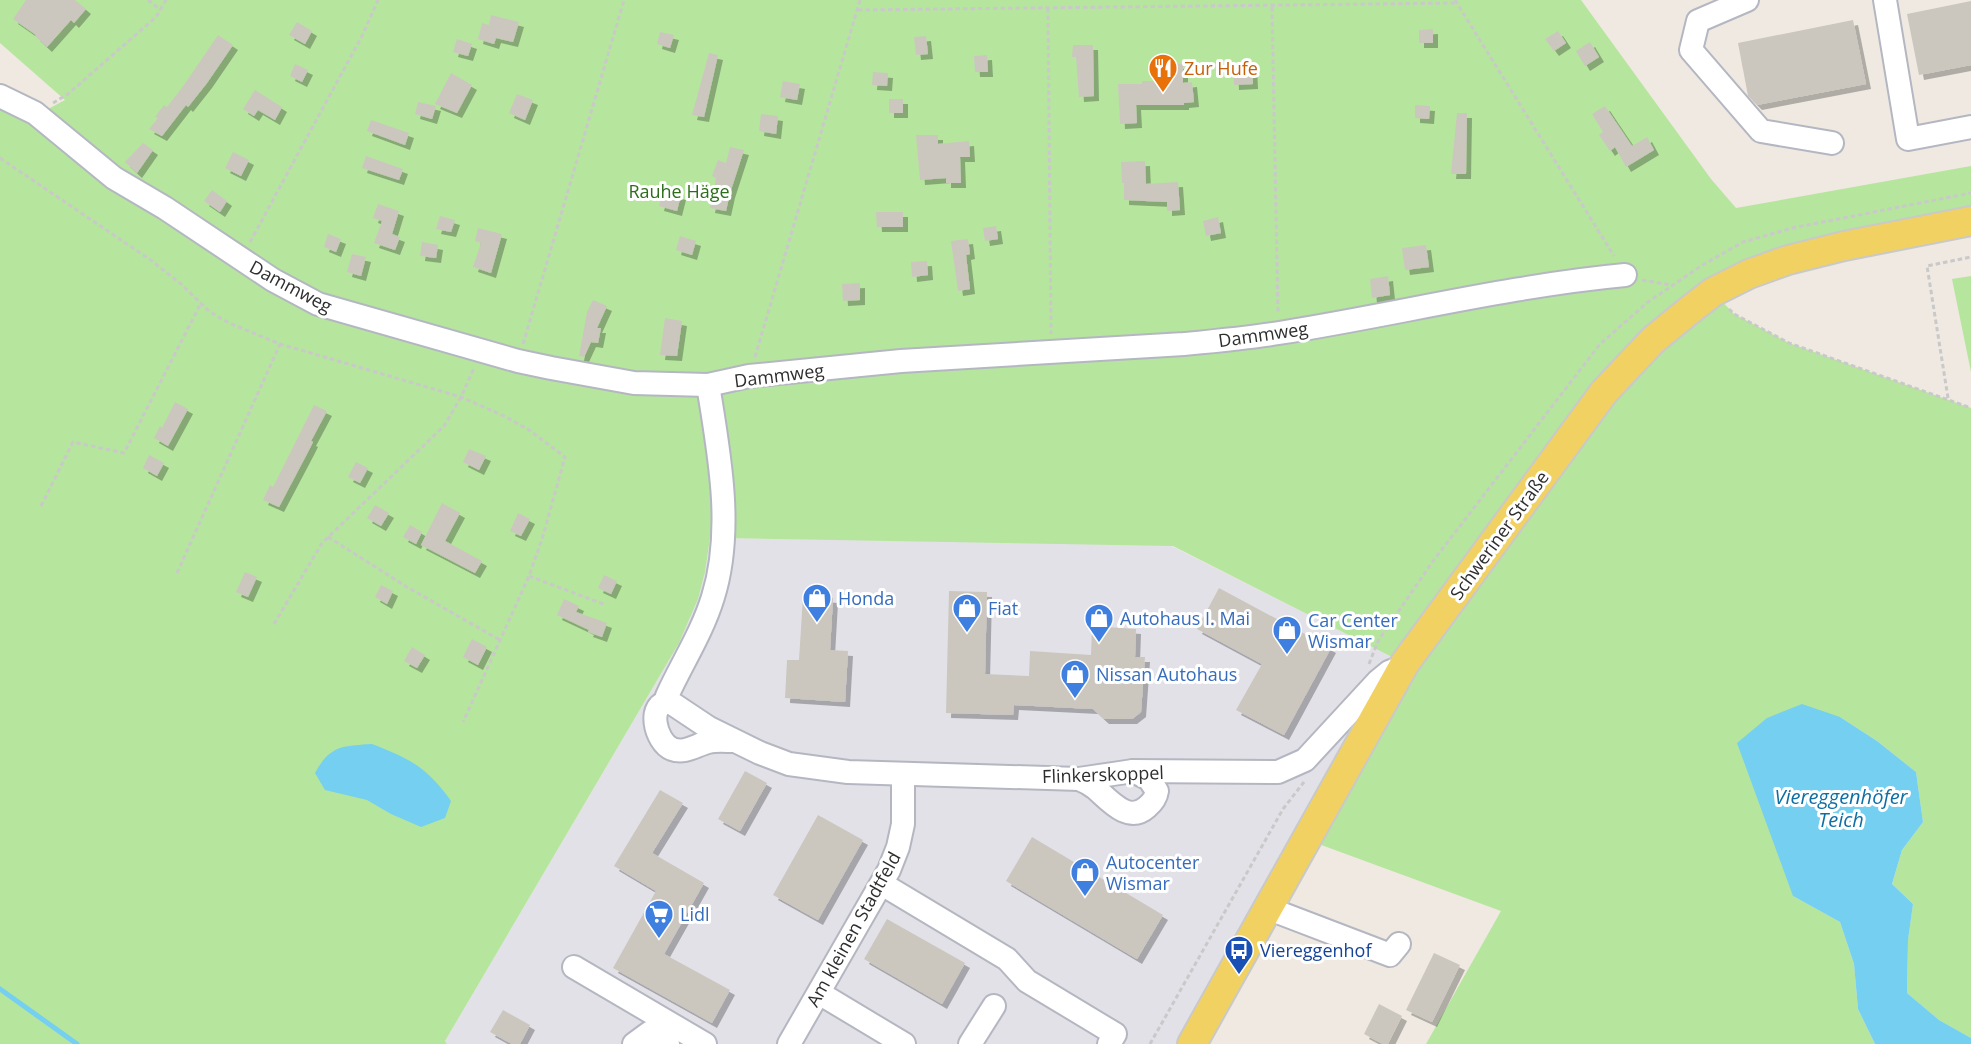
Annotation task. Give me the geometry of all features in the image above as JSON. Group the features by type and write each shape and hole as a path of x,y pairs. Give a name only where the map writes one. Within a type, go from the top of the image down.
{"main road":[{"name":"Schweriner Straße","path":"1192,1044 1402,667 1604,392 1653,340 1713,291 1749,274 1788,260 1844,246 1971,221"}],"street":[{"path":"1747,0 1698,21 1691,50 1761,131 1832,143"},
{"path":"1885,0 1908,139 1971,127"},
{"name":"Dammweg","path":"0,96 35,113 114,178 158,204 273,280 318,304 518,361 634,383 708,385 749,376 901,361 1184,344 1278,333 1571,280 1625,275"},
{"name":"Flinkerskoppel","path":"708,385 720,464 723,508 722,555 713,598 703,624 667,696 670,702 709,728 760,753 789,764 848,772 903,775 1078,778 1126,772 1278,772 1305,760 1378,681 1389,672 1402,667"},
{"name":"Flinkerskoppel","path":"670,702 660,705 655,717 659,735 665,745 683,750 710,741 733,741"},
{"path":"1078,778 1095,788 1117,807 1125,811 1139,812 1155,799 1157,791 1155,786 1149,779 1126,772 1113,777 1109,786 1111,799 1117,807"},
{"name":"Am kleinen Stadtfeld","path":"789,1044 882,884 898,847 903,824 903,775"},
{"path":"882,884 1007,958 1027,981 1115,1034 1109,1044"},
{"path":"1268,908 1389,955 1399,944"},
{"path":"574,967 705,1044"},
{"path":"819,993 904,1044"},
{"path":"970,1044 994,1006"},
{"path":"634,1044 649,1033 668,1044"}],"path":[{"path":"148,0 161,11"},
{"path":"35,113 68,94 161,11 166,0"},
{"path":"241,259 362,36 378,0"},
{"path":"518,361 624,0"},
{"path":"749,376 860,0"},
{"path":"858,10 1272,7 1456,2 1625,275 1656,284 1673,285"},
{"path":"1272,7 1278,333"},
{"path":"1048,8 1051,352"},
{"path":"0,158 152,261 181,284 210,312 229,323 280,344 461,397 529,430 565,457 529,576 463,722"},
{"path":"1948,398 1927,266 1971,257"},
{"path":"1713,291 1734,314 1789,343 1971,408"},
{"path":"41,506 73,442 124,453 201,303"},
{"path":"177,573 280,344"},
{"path":"274,624 328,537 444,426 461,397 482,350"},
{"path":"328,537 407,587 500,640"},
{"path":"529,576 606,605"}],"shaded area":[{"path":"710,538 1167,544 1405,663 1195,1044 447,1044 445,1041 679,643 698,599"}],"green space":[{"name":"Rauhe Häge","path":"0,0 1581,0 1711,179 1736,208 1971,166 1971,221 1713,292 1734,314 1789,343 1971,408 1971,1038 1939,1020 1907,993 1908,939 1913,904 1892,884 1902,850 1923,822 1916,772 1877,741 1840,717 1793,896 1840,922 1854,964 1858,1009 1875,1044 1426,1044 1501,911 1305,839 1404,663 1173,546 710,538 698,599 679,643 445,1041 447,1044 0,1044 0,96 35,113 65,100 0,43"},
{"path":"1971,276 1971,372 1952,279"}],"water":[{"name":"Viereggenhöfer Teich","path":"1802,704 1840,717 1877,741 1916,772 1923,822 1902,850 1892,884 1913,904 1908,940 1907,993 1939,1020 1971,1038 1971,1044 1875,1044 1858,1009 1854,964 1840,922 1793,896 1737,743 1767,718"},
{"path":"372,744 417,765 434,780 451,801 445,818 421,827 367,800 325,790 315,773 326,757 345,747"}],"building":[{"path":"26,0 75,0 86,9 74,23 71,20 47,47 36,35 13,19"},
{"path":"1971,1 1971,65 1919,75 1907,14"},
{"path":"491,15 519,22 513,42 496,38 494,44 478,39 482,23 489,25"},
{"path":"1853,20 1866,84 1757,105 1748,96 1738,43"},
{"path":"297,22 312,31 305,44 289,35"},
{"path":"1433,29 1433,43 1419,43 1419,30"},
{"path":"1558,31 1566,43 1554,51 1545,39"},
{"path":"660,32 674,35 670,48 657,44"},
{"path":"218,35 233,45 207,83 162,136 149,129 158,118 155,117 164,105 167,107 184,85"},
{"path":"926,36 928,54 916,55 914,37"},
{"path":"457,39 472,44 468,56 453,52"},
{"path":"1590,42 1599,57 1585,66 1576,51"},
{"path":"1073,45 1093,45 1094,96 1079,97 1076,57 1072,57"},
{"path":"709,53 718,55 704,117 692,115"},
{"path":"987,55 988,72 975,72 974,56"},
{"path":"1252,62 1253,84 1234,85 1233,63"},
{"path":"295,64 308,70 302,82 290,76"},
{"path":"1162,64 1183,64 1183,83 1192,82 1194,102 1184,103 1184,105 1136,105 1137,123 1120,124 1118,84 1162,81"},
{"path":"873,72 888,73 887,86 872,85"},
{"path":"451,73 472,85 457,113 435,104"},
{"path":"783,81 800,84 797,100 780,97"},
{"path":"255,90 282,107 275,120 258,110 254,116 243,109"},
{"path":"517,94 533,100 525,120 509,113"},
{"path":"889,99 903,99 903,113 889,113"},
{"path":"418,102 436,106 432,119 415,114"},
{"path":"1415,105 1430,106 1429,119 1415,118"},
{"path":"1605,106 1632,146 1647,137 1654,150 1626,167 1615,147 1610,151 1599,135 1603,132 1592,114"},
{"path":"1457,113 1467,113 1466,174 1451,174"},
{"path":"761,114 778,116 776,134 759,131"},
{"path":"371,120 409,133 405,145 367,131"},
{"path":"916,135 938,135 938,144 969,141 970,157 960,157 961,183 946,183 946,178 920,180"},
{"path":"143,143 153,150 137,173 125,162"},
{"path":"730,147 744,150 726,211 710,208 716,178 712,176 718,160 726,163"},
{"path":"233,152 249,160 241,176 225,168"},
{"path":"366,156 403,169 399,180 362,168"},
{"path":"1145,161 1146,184 1178,182 1180,210 1167,211 1167,202 1124,200 1121,162"},
{"path":"212,190 227,201 220,212 204,201"},
{"path":"663,191 681,195 677,211 659,206"},
{"path":"378,204 399,211 392,234 400,237 395,250 374,243 382,221 373,218"},
{"path":"876,212 903,212 903,227 877,227"},
{"path":"440,216 455,220 451,232 436,229"},
{"path":"1218,217 1221,233 1206,236 1203,221"},
{"path":"996,226 998,239 985,241 983,228"},
{"path":"478,228 502,234 491,273 473,267 481,243 475,241"},
{"path":"328,234 341,239 336,252 324,247"},
{"path":"680,236 696,241 692,255 676,250"},
{"path":"968,239 970,254 966,255 970,289 958,291 951,241"},
{"path":"422,242 438,245 436,258 420,256"},
{"path":"1426,245 1429,267 1405,270 1402,248"},
{"path":"352,254 366,257 361,276 347,272"},
{"path":"927,261 928,275 912,277 911,262"},
{"path":"1388,276 1390,295 1372,298 1370,279"},
{"path":"860,283 860,300 843,301 842,284"},
{"path":"593,300 607,306 597,328 601,328 598,343 591,342 584,357 579,356 587,312"},
{"path":"665,318 682,321 677,356 660,355"},
{"path":"175,402 188,409 168,446 154,438 160,426 162,428"},
{"path":"314,405 327,411 279,507 263,500 270,485 273,487"},
{"path":"469,449 486,456 479,470 463,462"},
{"path":"149,455 164,463 157,476 143,468"},
{"path":"356,462 368,468 360,483 348,477"},
{"path":"442,503 460,513 445,541 482,561 475,573 421,545"},
{"path":"375,505 389,513 381,526 367,518"},
{"path":"518,513 530,519 521,536 510,531"},
{"path":"410,525 422,532 416,544 403,537"},
{"path":"245,572 257,577 248,597 236,592"},
{"path":"604,575 617,581 611,594 598,588"},
{"path":"381,585 393,591 387,604 375,597"},
{"name":"Car Center Wismar","path":"1219,588 1331,648 1284,735 1236,710 1262,664 1197,629"},
{"path":"949,591 987,592 985,674 1029,676 1030,651 1091,655 1092,626 1136,629 1135,657 1145,657 1141,712 1132,719 1104,719 1093,709 1014,705 1013,715 946,713"},
{"name":"Honda","path":"803,596 833,598 830,650 848,651 845,702 785,698 787,660 799,660"},
{"path":"564,599 579,606 576,612 607,623 602,637 557,615"},
{"path":"472,639 487,647 478,665 463,657"},
{"path":"412,647 425,655 417,668 404,661"},
{"path":"745,771 767,783 740,831 718,819"},
{"path":"660,790 683,803 652,853 704,883 664,954 730,990 712,1023 613,968 656,891 614,866"},
{"path":"818,815 863,840 818,920 773,895"},
{"name":"Autocenter Wismar","path":"1032,837 1163,915 1137,959 1006,881"},
{"path":"887,919 965,963 942,1004 864,959"},
{"path":"1434,953 1460,965 1432,1022 1406,1010"},
{"path":"1379,1004 1402,1016 1388,1044 1383,1044 1364,1034"},
{"path":"503,1010 530,1025 520,1044 512,1044 490,1032"}],"waterway":[{"path":"0,989 77,1044"}],"place":[{"name":"Zur Hufe","path":"1163,94"},
{"name":"Honda","path":"817,624"},
{"name":"Fiat","path":"967,634"},
{"name":"Autohaus I. Mai","path":"1099,644"},
{"name":"Car Center Wismar","path":"1287,656"},
{"name":"Nissan Autohaus","path":"1075,700"},
{"name":"Autocenter Wismar","path":"1085,898"},
{"name":"Lidl","path":"659,940"},
{"name":"Viereggenhof","path":"1239,976"}]}
